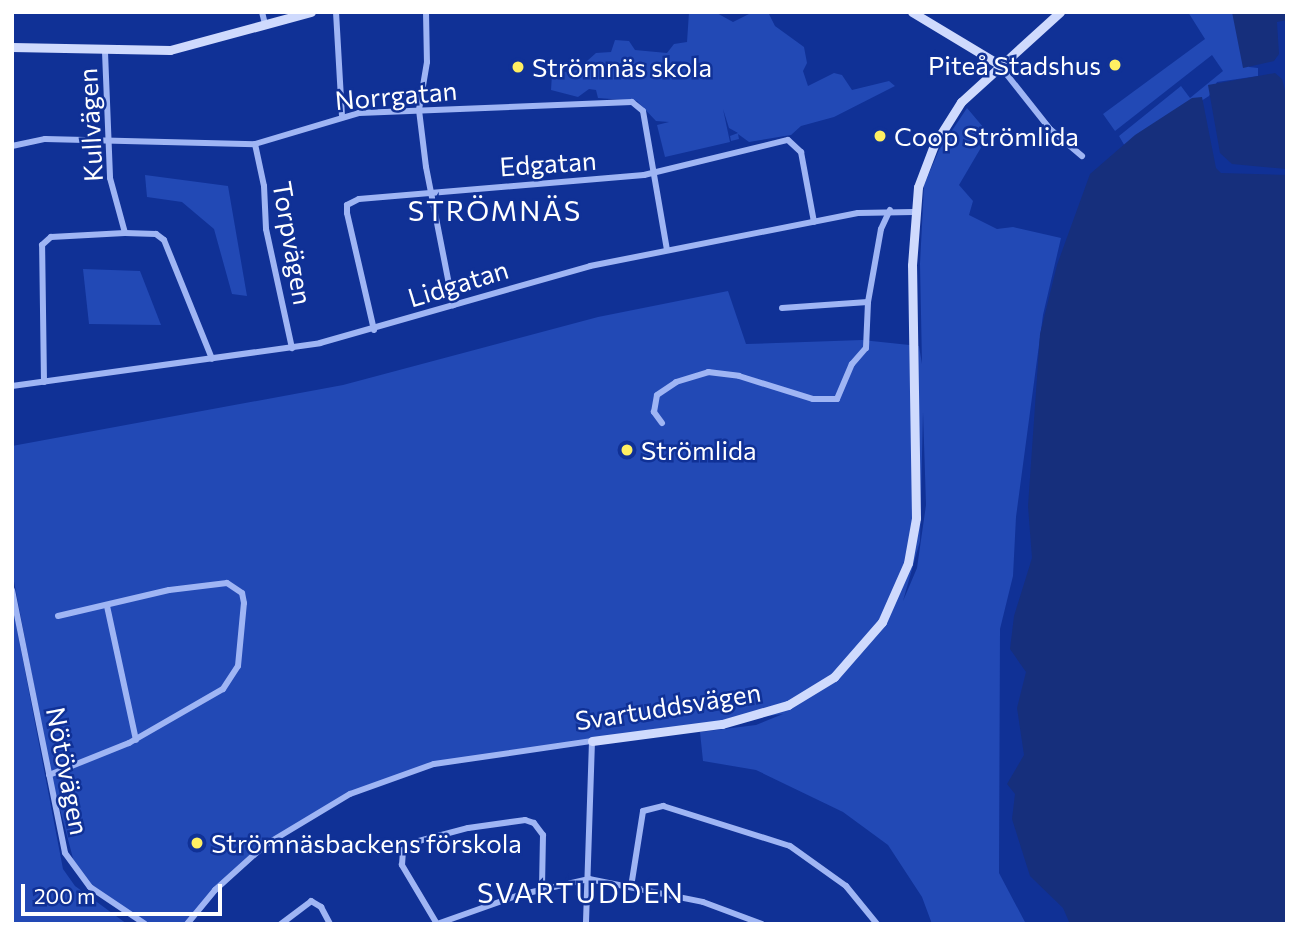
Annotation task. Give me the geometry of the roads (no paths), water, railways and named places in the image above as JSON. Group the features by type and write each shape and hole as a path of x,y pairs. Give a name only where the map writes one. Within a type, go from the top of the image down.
{"street":[{"path":"262,12 265,24"},
{"path":"12,47 105,52 184,48 311,12"},
{"path":"336,12 342,115"},
{"path":"426,12 427,62 419,110 431,192 453,305"},
{"path":"912,12 1000,65 1050,130 1082,156"},
{"name":"Svartuddsvägen","path":"187,924 215,890 267,844 350,794 434,764 722,724 788,705 834,677 882,622 908,563 916,518 913,212 924,166 946,125 1000,65 1060,12"},
{"name":"Kullvägen","path":"105,52 110,178 125,233"},
{"name":"Norrgatan","path":"12,146 45,139 109,143 255,144 342,115 632,102 643,111 657,172 667,250"},
{"name":"Edgatan","path":"373,330 347,205 359,199 657,172 788,140 800,152 814,222"},
{"name":"Torpvägen","path":"255,144 264,186 266,229 292,348"},
{"path":"662,423 654,412 657,395 676,382 708,372 739,376 813,399 837,400 852,364 866,348 868,302 881,229 890,210"},
{"name":"Lidgatan","path":"12,386 292,348 373,330 544,277 667,250 890,210 913,212"},
{"path":"44,382 42,245 51,237 125,233 156,234 164,240 212,359"},
{"path":"782,308 868,302"},
{"path":"48,775 136,740 228,684 238,666 243,597 227,583 169,590 58,616"},
{"name":"Nötövägen","path":"12,590 62,845 73,868 90,887 145,924"},
{"path":"107,606 136,740"},
{"path":"586,924 592,741"},
{"path":"631,887 643,811 663,806 790,846 846,886 877,924"},
{"path":"542,888 543,835 534,822 525,820 468,828 415,842 403,850 402,866 437,924 542,888 589,879 724,908 762,924"},
{"path":"281,924 311,901 321,907 330,924"}],"place":[{"name":"Piteå Stadshus","path":"1115,65"},
{"name":"Strömnäs skola","path":"518,67"},
{"name":"Coop Strömlida","path":"880,136"},
{"name":"Strömlida","path":"627,450"},
{"name":"Strömnäsbackens förskola","path":"197,843"}],"district":[{"name":"STRÖMNÄS","path":"495,210"},
{"name":"SVARTUDDEN","path":"581,892"}]}
